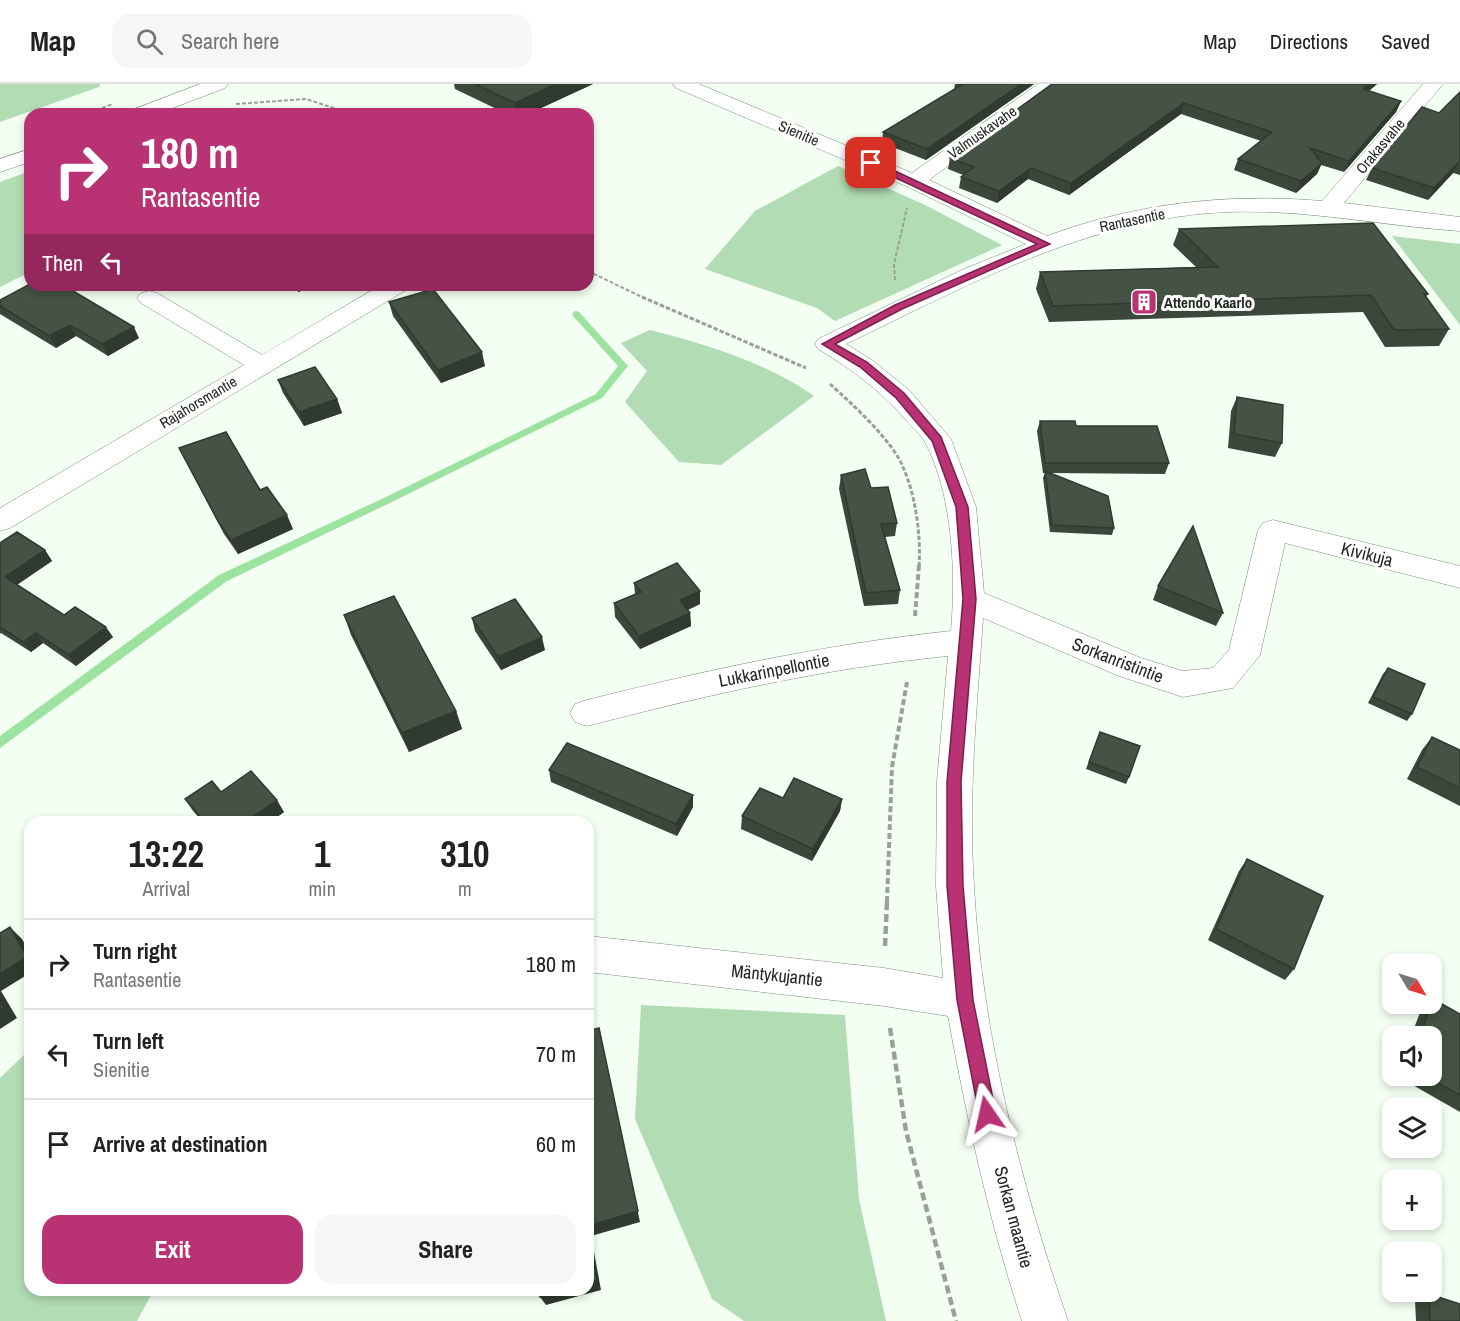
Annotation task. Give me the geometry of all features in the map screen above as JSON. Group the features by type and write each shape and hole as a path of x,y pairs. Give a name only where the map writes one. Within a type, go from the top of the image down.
{"street":[{"path":"155,108 218,84"},
{"name":"Sienitie","path":"683,84 914,181 1045,244"},
{"name":"Valmuskavahe","path":"914,181 1051,84"},
{"name":"Orakasvahe","path":"1328,208 1433,84"},
{"path":"0,166 24,157"},
{"name":"Rantasentie","path":"819,357 898,307 1045,244 1084,231 1156,213 1228,205 1328,208 1460,224"},
{"name":"Rajahorsmantie","path":"0,521 388,291"},
{"path":"149,298 261,365"},
{"name":"Sorkan maantie","path":"819,357 863,364 900,396 937,440 962,507 969,599 954,782 955,886 965,1000 992,1137 1024,1259 1045,1321"},
{"name":"Sorkanristintie","path":"969,599 1130,667 1183,684 1222,679 1244,655 1273,531"},
{"name":"Kivikuja","path":"1273,531 1460,577"},
{"name":"Lukkarinpellontie","path":"587,713 679,689 822,659 913,646 964,642"},
{"name":"Mäntykujantie","path":"594,955 884,987 965,1000"}],"path":[{"path":"198,92 225,105 306,99 334,108"},
{"path":"898,307 894,264 914,181"},
{"path":"594,274 629,293 735,334 819,357"},
{"path":"827,382 866,417 903,466 921,537 913,646 892,767 884,987 906,1131 956,1321"}],"green space":[{"path":"0,84 100,84 99,87 40,108 24,108 24,114 0,122"},
{"path":"838,166 925,205 1002,245 835,321 817,308 705,269 755,211"},
{"path":"24,173 24,275 0,287 0,182"},
{"path":"1392,236 1460,244 1460,325"},
{"path":"650,330 756,364 796,384 814,396 721,465 679,462 625,402 647,371 621,343"},
{"path":"641,1005 845,1015 859,1199 886,1321 744,1321 712,1299 635,1119"},
{"path":"24,1055 24,1296 151,1296 137,1321 0,1321 0,1078"}],"building":[{"path":"475,84 556,84 515,103"},
{"path":"963,84 1021,84 927,149 883,132"},
{"path":"1052,84 1368,84 1363,89 1401,101 1349,161 1310,148 1322,163 1301,181 1238,159 1272,132 1184,103 1071,183 1031,168 999,191 961,177 974,167 950,158"},
{"path":"1460,92 1460,161 1434,188 1372,168 1422,107 1439,113"},
{"path":"1373,223 1428,294 1424,294 1449,329 1394,330 1371,295 1053,306 1040,272 1218,267 1179,229"},
{"path":"24,287 24,291 73,291 134,327 102,344 70,325 49,336 0,306 0,300"},
{"path":"426,291 435,291 482,352 438,370 389,302"},
{"path":"315,367 337,399 299,412 278,380"},
{"path":"1237,397 1283,405 1282,443 1234,434"},
{"path":"1040,421 1075,421 1076,426 1157,426 1169,463 1045,463"},
{"path":"226,432 260,490 267,487 287,515 231,540 218,521 179,448"},
{"path":"865,469 871,488 888,487 897,523 881,524 900,590 866,593 841,475"},
{"path":"1045,471 1108,496 1114,528 1052,525"},
{"path":"1193,526 1223,613 1158,586"},
{"path":"17,532 45,550 5,577 64,615 75,607 106,627 69,655 36,633 23,642 0,627 0,543"},
{"path":"677,563 700,591 680,600 690,613 639,636 614,603 641,592 634,583"},
{"path":"394,596 456,711 402,733 344,615"},
{"path":"515,599 542,637 498,657 472,618"},
{"path":"1388,668 1425,684 1412,714 1373,697"},
{"path":"1100,732 1140,746 1129,777 1089,762"},
{"path":"1432,737 1460,750 1460,788 1417,767"},
{"path":"567,743 693,795 676,824 549,770"},
{"path":"251,771 277,800 254,816 200,816 185,799 212,781 221,792"},
{"path":"794,778 842,799 813,849 742,816 760,788 783,798"},
{"path":"1247,859 1323,896 1294,969 1216,929"},
{"path":"10,927 24,952 24,959 0,974 0,933"},
{"path":"1442,1004 1460,1014 1460,1095 1442,1085 1442,1026 1424,1026 1428,1014 1442,1014"},
{"path":"599,1028 638,1211 594,1224 594,1029"},
{"path":"594,1263 597,1280 594,1281"},
{"path":"1442,1298 1460,1304 1460,1321 1430,1321 1429,1302 1442,1302"}],"waterway":[{"path":"0,743 223,578 599,396 623,366 576,314"}],"place":[{"name":"Attendo Kaarlo","path":"1144,302"}],"route":[{"path":"871,163 914,181 1045,244 898,307 828,344 863,364 900,396 937,440 962,507 969,599 954,782 955,886 965,1000 987,1114"}]}
